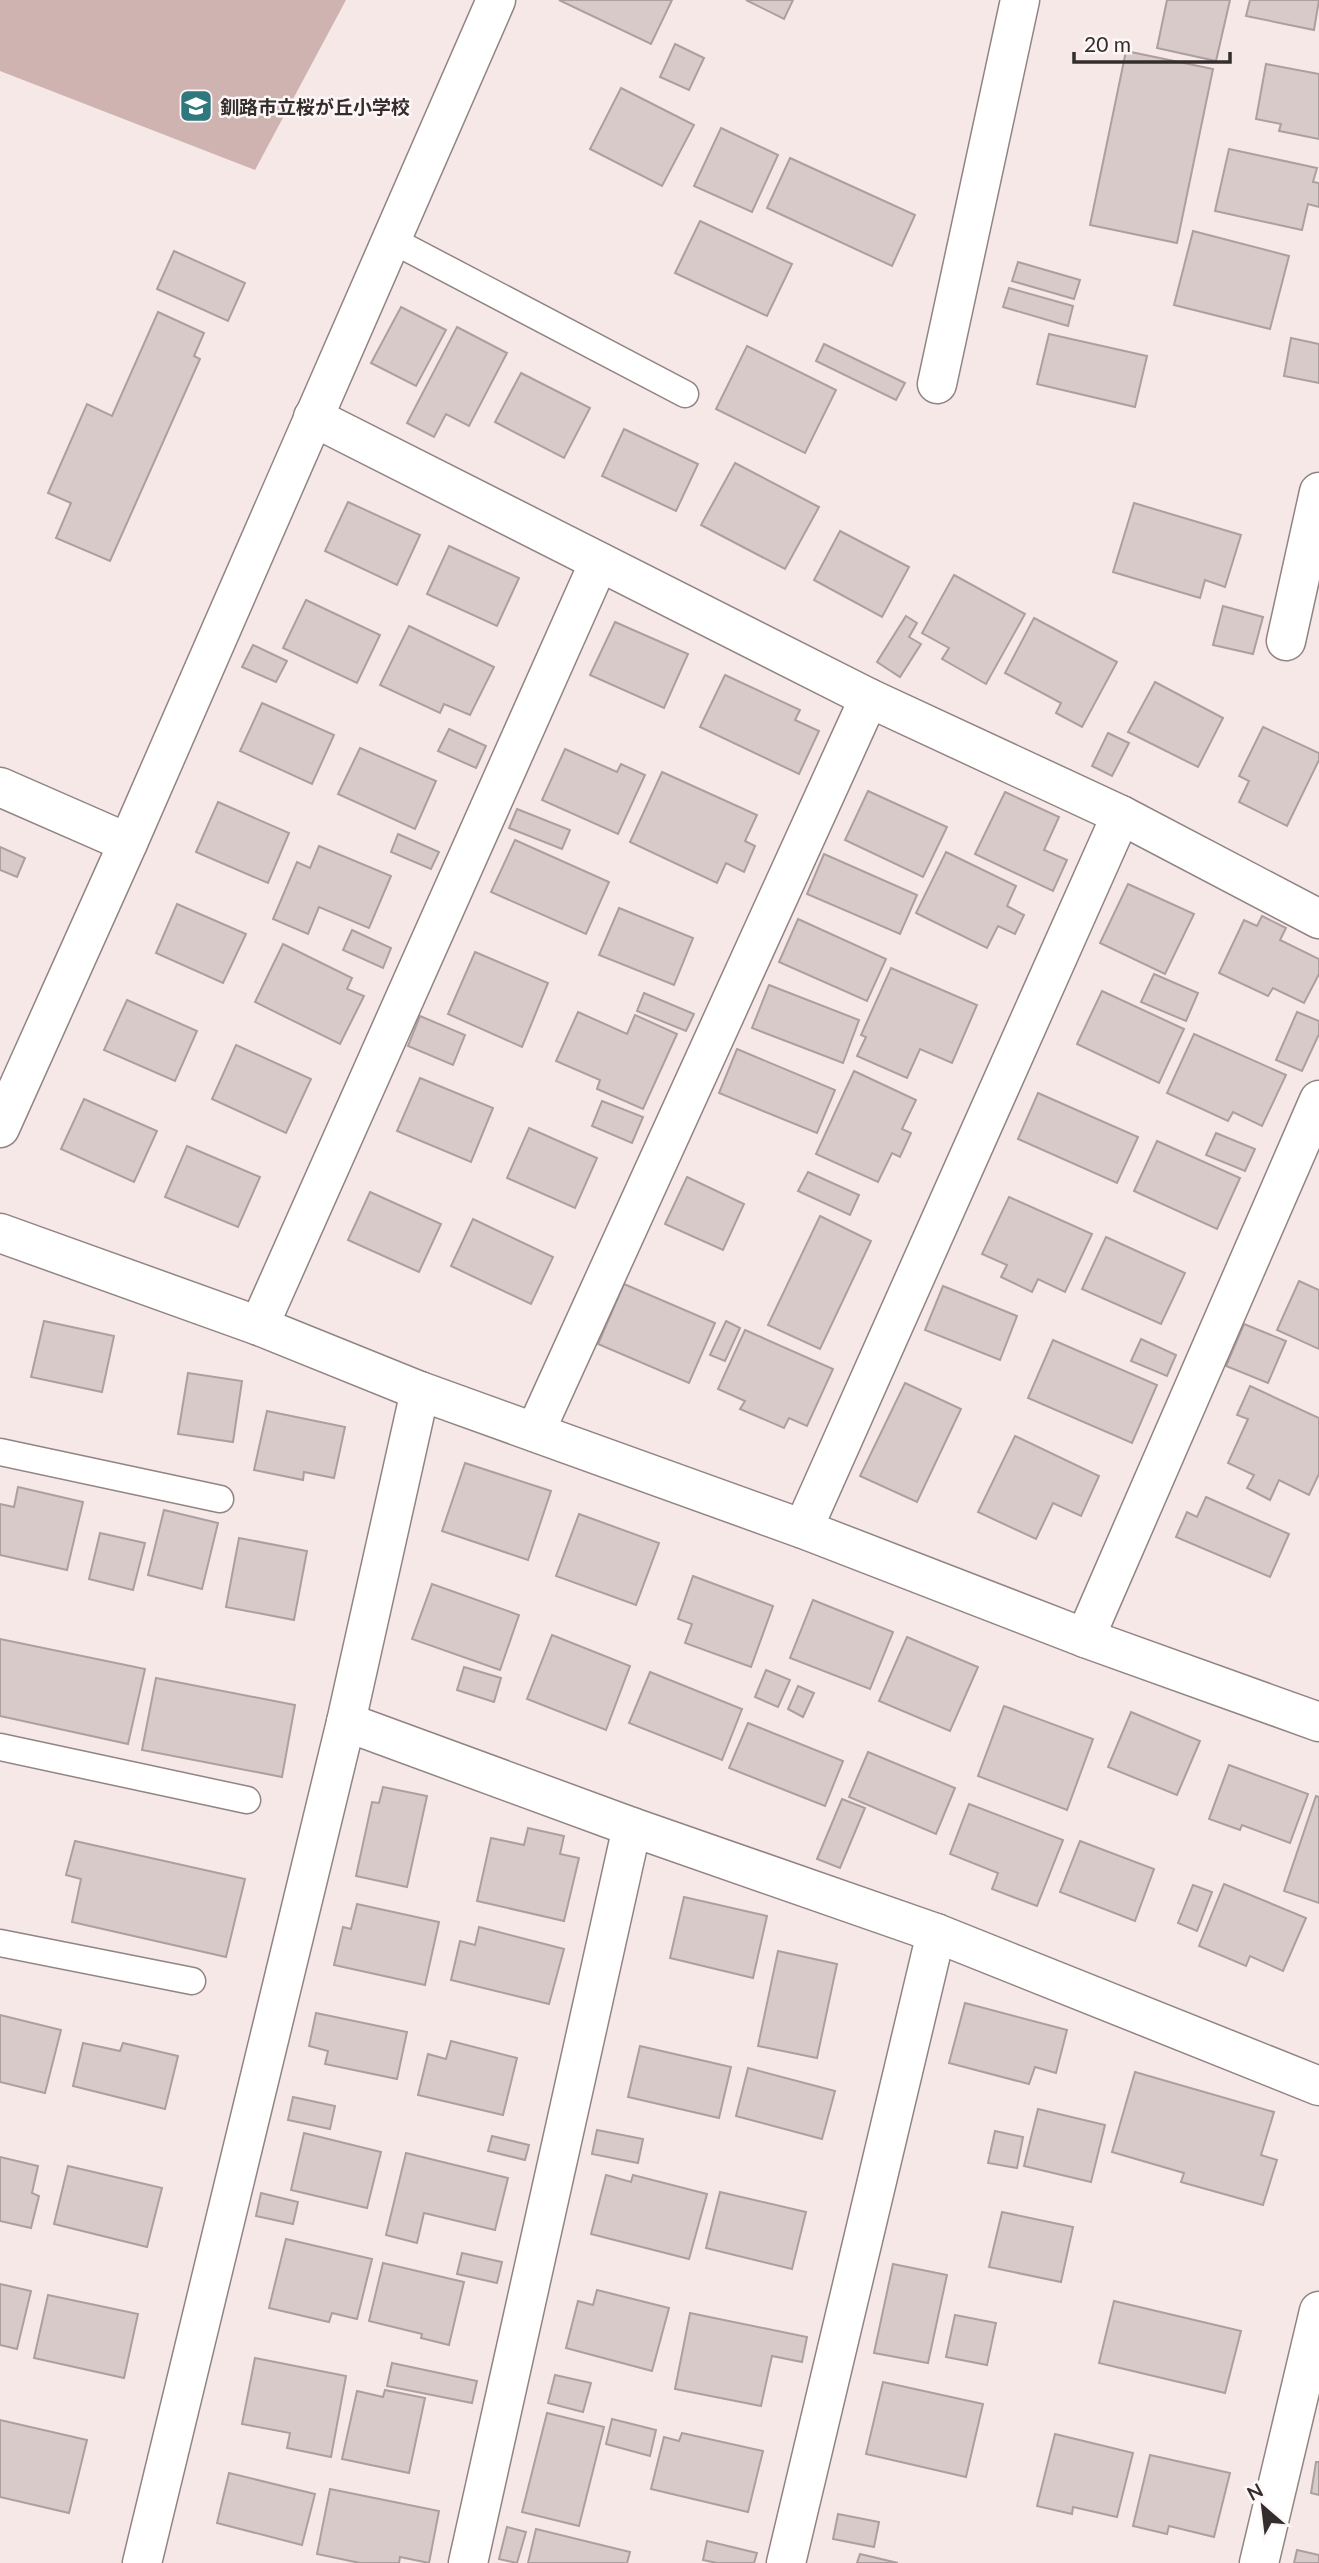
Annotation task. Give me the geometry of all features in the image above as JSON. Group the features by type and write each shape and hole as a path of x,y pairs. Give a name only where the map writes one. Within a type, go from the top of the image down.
{"street":[{"path":"0,1128 128,843 496,0"},
{"path":"937,384 1020,0"},
{"path":"313,417 869,698 1121,815 1319,919"},
{"path":"1286,641 1319,492"},
{"path":"259,1326 599,562"},
{"path":"535,1432 869,698"},
{"path":"0,787 128,843"},
{"path":"803,1529 1121,815"},
{"path":"1085,1638 1319,1101"},
{"path":"0,1233 259,1326 420,1391 803,1529 1085,1638 1319,1722"},
{"path":"142,2563 346,1722 420,1391"},
{"path":"346,1722 632,1827 936,1933 1319,2086"},
{"path":"468,2563 632,1827"},
{"path":"786,2563 936,1933"},
{"path":"1259,2563 1319,2311"}],"lane":[{"path":"390,239 685,394"},
{"path":"0,1452 220,1499"},
{"path":"0,1747 247,1800"},
{"path":"0,1942 192,1981"}],"shaded area":[{"path":"0,0 346,0 255,170 0,71"}],"building":[{"path":"559,0 672,0 651,44"},
{"path":"746,0 793,0 784,19"},
{"path":"1167,0 1230,0 1216,61 1157,48"},
{"path":"1250,0 1319,0 1314,30 1246,16"},
{"path":"675,44 704,58 689,90 660,77"},
{"path":"1126,51 1213,69 1177,243 1090,225"},
{"path":"1266,64 1319,74 1319,139 1279,131 1281,124 1256,119"},
{"path":"621,88 694,125 662,186 590,149"},
{"path":"721,128 778,155 752,212 694,186"},
{"path":"1229,149 1317,168 1313,182 1319,183 1319,207 1308,204 1302,230 1215,211"},
{"path":"790,158 915,215 892,266 767,208"},
{"path":"700,221 792,264 767,316 675,273"},
{"path":"1193,231 1289,256 1270,329 1174,305"},
{"path":"174,251 245,283 228,321 157,289"},
{"path":"1018,262 1080,280 1074,299 1012,281"},
{"path":"1009,288 1073,306 1068,326 1003,307"},
{"path":"401,307 446,330 416,386 371,363"},
{"path":"158,312 204,333 194,356 200,359 110,561 56,538 71,503 48,493 87,404 112,416"},
{"path":"457,327 507,353 469,426 446,414 434,437 407,423"},
{"path":"1049,334 1147,356 1135,407 1037,384"},
{"path":"1291,338 1319,344 1319,383 1284,376"},
{"path":"824,344 905,383 896,400 816,361"},
{"path":"747,346 836,390 805,453 716,409"},
{"path":"521,373 590,408 564,458 495,422"},
{"path":"624,429 698,464 676,511 602,476"},
{"path":"735,463 819,507 785,569 701,525"},
{"path":"348,502 420,535 397,585 325,551"},
{"path":"1134,503 1241,535 1225,587 1205,580 1200,598 1113,572"},
{"path":"840,531 909,567 882,617 814,580"},
{"path":"449,546 519,578 497,626 427,594"},
{"path":"954,575 1025,614 986,684 942,659 949,648 922,633"},
{"path":"306,600 380,635 357,683 283,648"},
{"path":"1223,606 1263,617 1253,654 1213,645"},
{"path":"906,616 917,623 909,637 921,644 900,677 877,662"},
{"path":"1034,618 1117,662 1082,727 1056,713 1061,703 1005,673"},
{"path":"615,622 688,654 664,708 590,675"},
{"path":"409,626 494,667 470,715 444,704 440,713 380,685"},
{"path":"253,645 287,661 276,682 242,667"},
{"path":"725,675 800,710 795,720 819,731 799,774 700,727"},
{"path":"1155,682 1223,718 1198,767 1128,732"},
{"path":"262,703 334,735 312,784 240,751"},
{"path":"1263,727 1319,753 1319,760 1287,826 1239,802 1249,781 1239,776"},
{"path":"449,729 486,746 476,768 438,751"},
{"path":"1108,733 1129,743 1112,776 1092,766"},
{"path":"360,748 436,781 415,829 338,794"},
{"path":"565,749 617,772 621,764 645,775 618,834 542,800"},
{"path":"662,772 757,815 745,841 755,846 744,872 726,863 717,883 630,842"},
{"path":"868,791 947,827 923,877 845,840"},
{"path":"1005,792 1059,817 1044,850 1067,860 1053,891 975,854"},
{"path":"218,802 289,833 268,883 196,852"},
{"path":"517,809 570,830 562,849 509,828"},
{"path":"398,834 439,852 431,869 391,852"},
{"path":"515,840 609,882 586,934 491,892"},
{"path":"319,846 391,876 369,928 319,907 308,934 273,919 297,862 310,868"},
{"path":"0,847 25,858 17,877 0,870"},
{"path":"946,852 1016,886 1007,906 1024,915 1015,934 998,926 987,948 916,913"},
{"path":"824,854 917,895 900,934 807,894"},
{"path":"1128,884 1194,914 1165,974 1100,943"},
{"path":"177,904 246,934 223,983 156,953"},
{"path":"619,908 693,938 674,985 599,955"},
{"path":"1262,916 1286,928 1280,940 1319,959 1319,974 1304,1003 1273,988 1268,996 1219,973 1244,920 1257,926"},
{"path":"798,919 886,959 867,1001 779,962"},
{"path":"352,930 391,948 383,968 343,950"},
{"path":"283,944 352,978 347,989 364,996 340,1044 255,1002"},
{"path":"475,952 548,983 522,1047 448,1014"},
{"path":"891,968 977,1005 952,1063 920,1049 907,1078 857,1056 866,1037 861,1035"},
{"path":"1154,974 1198,993 1186,1021 1141,1002"},
{"path":"769,985 859,1020 843,1063 752,1028"},
{"path":"1102,991 1184,1029 1159,1083 1077,1044"},
{"path":"644,993 694,1014 686,1031 637,1011"},
{"path":"127,1000 197,1031 175,1081 104,1050"},
{"path":"578,1012 627,1034 635,1015 677,1034 643,1109 597,1089 600,1080 556,1061"},
{"path":"1297,1012 1319,1021 1319,1034 1302,1071 1276,1060"},
{"path":"420,1016 465,1035 453,1065 408,1046"},
{"path":"1194,1034 1286,1075 1262,1126 1233,1112 1228,1121 1167,1093"},
{"path":"236,1045 311,1079 286,1133 212,1099"},
{"path":"737,1049 835,1090 817,1133 719,1093"},
{"path":"854,1071 916,1100 902,1129 911,1133 900,1157 892,1153 878,1182 816,1154"},
{"path":"420,1078 493,1108 471,1162 397,1131"},
{"path":"1038,1093 1138,1137 1117,1183 1018,1139"},
{"path":"84,1099 157,1131 134,1182 61,1149"},
{"path":"602,1101 643,1117 632,1143 592,1126"},
{"path":"529,1128 597,1158 575,1208 507,1178"},
{"path":"1216,1133 1255,1149 1245,1171 1206,1155"},
{"path":"1157,1141 1240,1178 1217,1229 1134,1191"},
{"path":"187,1146 260,1177 238,1227 165,1197"},
{"path":"808,1172 859,1195 850,1215 798,1191"},
{"path":"687,1177 744,1204 723,1250 665,1224"},
{"path":"370,1192 441,1224 419,1272 348,1240"},
{"path":"1009,1197 1092,1234 1065,1292 1038,1279 1032,1292 1001,1277 1007,1265 982,1254"},
{"path":"820,1216 871,1241 820,1349 768,1325"},
{"path":"473,1219 553,1257 531,1304 451,1266"},
{"path":"1106,1237 1185,1273 1161,1324 1082,1289"},
{"path":"1299,1281 1319,1290 1319,1349 1277,1330"},
{"path":"624,1284 715,1323 689,1383 598,1344"},
{"path":"943,1286 1017,1316 1000,1360 925,1330"},
{"path":"44,1321 114,1336 102,1392 31,1377"},
{"path":"726,1321 740,1328 725,1361 710,1355"},
{"path":"1244,1324 1286,1341 1268,1383 1226,1366"},
{"path":"745,1330 833,1369 807,1426 789,1418 784,1428 740,1409 745,1401 718,1389"},
{"path":"1141,1339 1176,1355 1167,1376 1131,1361"},
{"path":"1053,1340 1157,1385 1132,1443 1028,1398"},
{"path":"188,1373 242,1381 233,1442 178,1434"},
{"path":"905,1383 961,1409 917,1502 860,1476"},
{"path":"1250,1386 1319,1418 1319,1474 1309,1495 1279,1480 1270,1500 1247,1488 1254,1475 1228,1463 1248,1419 1237,1415"},
{"path":"267,1411 345,1427 334,1478 304,1472 303,1480 254,1470"},
{"path":"1015,1436 1099,1476 1081,1516 1053,1503 1036,1539 978,1512"},
{"path":"465,1463 551,1491 528,1560 442,1531"},
{"path":"18,1487 83,1502 67,1570 0,1555 0,1504 14,1507"},
{"path":"1206,1497 1289,1534 1270,1577 1176,1537 1187,1512 1197,1517"},
{"path":"164,1510 218,1523 202,1589 148,1575"},
{"path":"579,1514 659,1543 636,1605 556,1576"},
{"path":"100,1533 145,1543 133,1590 89,1579"},
{"path":"239,1538 307,1551 294,1620 226,1607"},
{"path":"693,1576 773,1606 751,1667 685,1643 692,1624 678,1619"},
{"path":"432,1584 519,1615 500,1670 412,1639"},
{"path":"813,1600 893,1632 870,1689 790,1658"},
{"path":"552,1635 630,1666 606,1730 527,1699"},
{"path":"907,1637 978,1667 950,1731 879,1701"},
{"path":"0,1639 145,1669 128,1744 0,1716"},
{"path":"464,1667 501,1678 494,1702 457,1690"},
{"path":"766,1670 790,1680 778,1707 755,1697"},
{"path":"650,1672 742,1709 722,1760 629,1723"},
{"path":"156,1678 295,1705 282,1777 142,1750"},
{"path":"798,1686 814,1693 803,1717 788,1709"},
{"path":"1004,1706 1093,1739 1067,1810 978,1776"},
{"path":"1131,1712 1200,1741 1177,1795 1108,1767"},
{"path":"748,1723 843,1761 825,1806 729,1768"},
{"path":"868,1752 955,1788 936,1834 849,1797"},
{"path":"1229,1765 1308,1794 1290,1843 1242,1825 1240,1830 1209,1819"},
{"path":"383,1787 427,1796 407,1887 356,1876 372,1802 379,1803"},
{"path":"1316,1796 1319,1797 1319,1903 1284,1891"},
{"path":"842,1799 865,1808 840,1868 817,1859"},
{"path":"969,1804 1063,1840 1037,1906 992,1889 998,1873 950,1854"},
{"path":"528,1828 564,1836 560,1854 579,1858 564,1921 477,1901 491,1838 524,1845"},
{"path":"75,1841 245,1879 226,1957 72,1922 81,1879 66,1875"},
{"path":"1080,1841 1154,1869 1135,1921 1060,1892"},
{"path":"1224,1884 1306,1918 1283,1971 1250,1956 1246,1966 1199,1946"},
{"path":"1193,1885 1212,1892 1197,1931 1178,1923"},
{"path":"684,1897 767,1916 753,1978 670,1958"},
{"path":"357,1904 439,1922 425,1985 334,1965 343,1927 351,1929"},
{"path":"479,1927 564,1949 549,2004 451,1980 460,1941 475,1945"},
{"path":"778,1951 837,1964 817,2058 758,2046"},
{"path":"965,2003 1067,2030 1056,2073 1035,2067 1029,2084 949,2063"},
{"path":"316,2013 407,2032 397,2079 325,2064 328,2051 309,2046"},
{"path":"0,2015 61,2030 45,2093 0,2082"},
{"path":"451,2041 517,2058 503,2115 418,2095 428,2054 446,2059"},
{"path":"83,2043 120,2051 123,2043 178,2056 165,2109 73,2086"},
{"path":"640,2046 731,2067 719,2118 628,2097"},
{"path":"748,2068 835,2091 822,2139 736,2116"},
{"path":"1135,2072 1274,2112 1261,2155 1277,2160 1263,2205 1181,2182 1184,2173 1112,2152"},
{"path":"293,2097 335,2106 330,2129 288,2120"},
{"path":"1038,2109 1105,2125 1091,2182 1024,2166"},
{"path":"597,2130 643,2139 638,2163 592,2154"},
{"path":"995,2131 1023,2137 1017,2168 988,2163"},
{"path":"304,2133 381,2152 367,2208 291,2190"},
{"path":"492,2136 529,2145 525,2160 488,2151"},
{"path":"406,2153 508,2178 495,2230 424,2213 417,2243 386,2235"},
{"path":"0,2157 38,2166 32,2193 39,2196 31,2228 0,2221"},
{"path":"68,2166 162,2188 147,2247 54,2224"},
{"path":"606,2175 631,2182 633,2175 707,2194 689,2259 591,2234"},
{"path":"720,2192 806,2212 792,2269 706,2248"},
{"path":"261,2193 298,2202 293,2224 256,2216"},
{"path":"1002,2212 1073,2227 1061,2282 989,2267"},
{"path":"286,2239 372,2259 357,2319 332,2313 329,2322 269,2308"},
{"path":"462,2253 502,2262 497,2283 457,2274"},
{"path":"383,2263 464,2282 449,2345 421,2338 422,2334 369,2321"},
{"path":"893,2264 947,2275 928,2363 874,2353"},
{"path":"0,2284 31,2291 17,2349 0,2345"},
{"path":"597,2290 669,2308 652,2371 566,2348 578,2301 593,2305"},
{"path":"48,2295 138,2314 124,2378 34,2358"},
{"path":"1114,2301 1241,2331 1225,2393 1099,2363"},
{"path":"690,2313 807,2337 802,2362 772,2356 761,2406 675,2389"},
{"path":"955,2315 996,2323 987,2365 946,2357"},
{"path":"255,2358 346,2376 331,2457 287,2448 290,2433 242,2424"},
{"path":"392,2363 477,2381 472,2403 387,2386"},
{"path":"555,2375 591,2383 583,2412 548,2403"},
{"path":"883,2382 983,2404 966,2477 866,2454"},
{"path":"385,2390 425,2398 409,2473 342,2459 357,2391 383,2397"},
{"path":"547,2413 604,2427 579,2526 522,2512"},
{"path":"612,2419 656,2430 650,2456 606,2444"},
{"path":"0,2420 87,2440 69,2513 0,2497"},
{"path":"682,2433 763,2451 748,2512 651,2489 664,2437 679,2441"},
{"path":"1055,2434 1133,2453 1117,2517 1073,2507 1072,2514 1037,2506"},
{"path":"1150,2455 1230,2473 1214,2537 1169,2526 1167,2534 1133,2526"},
{"path":"1316,2462 1319,2462 1319,2495 1311,2493"},
{"path":"229,2473 315,2494 302,2545 217,2523"},
{"path":"330,2489 439,2511 429,2563 400,2557 399,2563 360,2563 317,2554"},
{"path":"838,2514 879,2522 874,2547 833,2539"},
{"path":"507,2527 526,2532 517,2563 499,2559"},
{"path":"536,2529 630,2552 627,2563 528,2563"},
{"path":"707,2541 757,2553 754,2563 717,2563 703,2560"},
{"path":"1297,2550 1319,2555 1319,2563 1294,2563"},
{"path":"860,2554 898,2563 857,2563"}],"place":[{"name":"釧路市立桜が丘小学校","path":"196,106"}]}
